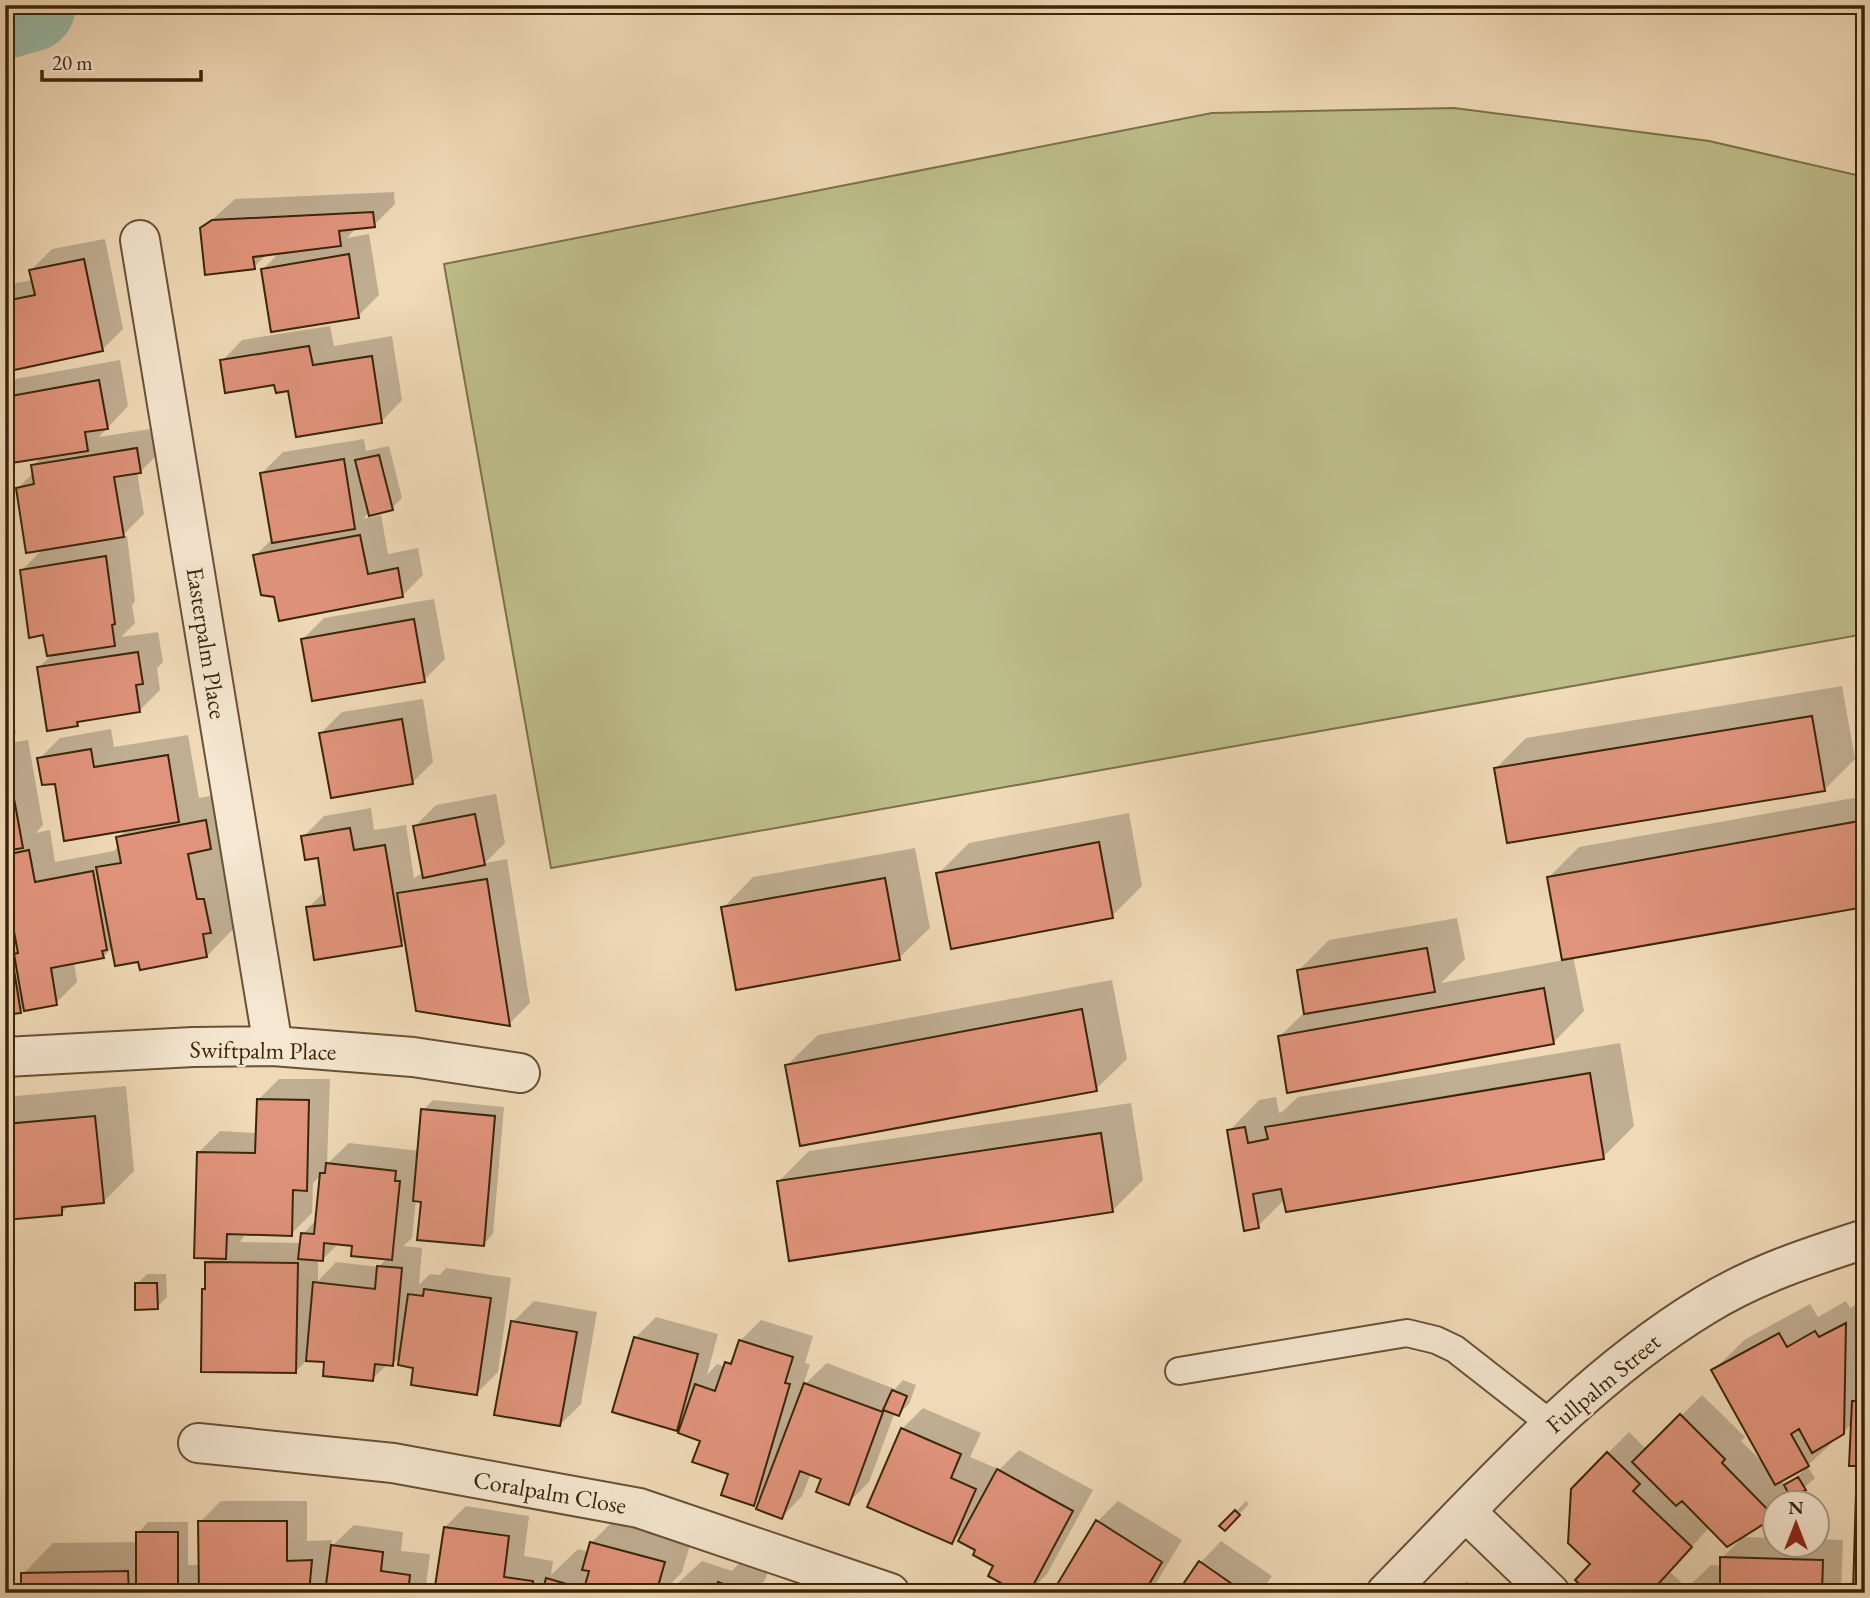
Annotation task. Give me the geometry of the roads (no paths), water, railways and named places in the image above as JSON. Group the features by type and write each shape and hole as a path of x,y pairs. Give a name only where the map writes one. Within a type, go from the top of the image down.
{"street":[{"name":"Easterpalm Place","path":"140,240 273,1046"},
{"name":"Swiftpalm Place","path":"5,1058 193,1047 273,1046 413,1057 520,1073"},
{"name":"Fullpalm Street","path":"1386,1593 1550,1424 1639,1348 1706,1304 1778,1268 1865,1239"},
{"name":"Coralpalm Close","path":"198,1443 393,1463 639,1508 890,1593"},
{"path":"1466,1512 1550,1593"}],"lane":[{"path":"1179,1371 1407,1333 1436,1339 1455,1349 1550,1424"}],"waterway":[{"path":"5,12 29,5"}]}
